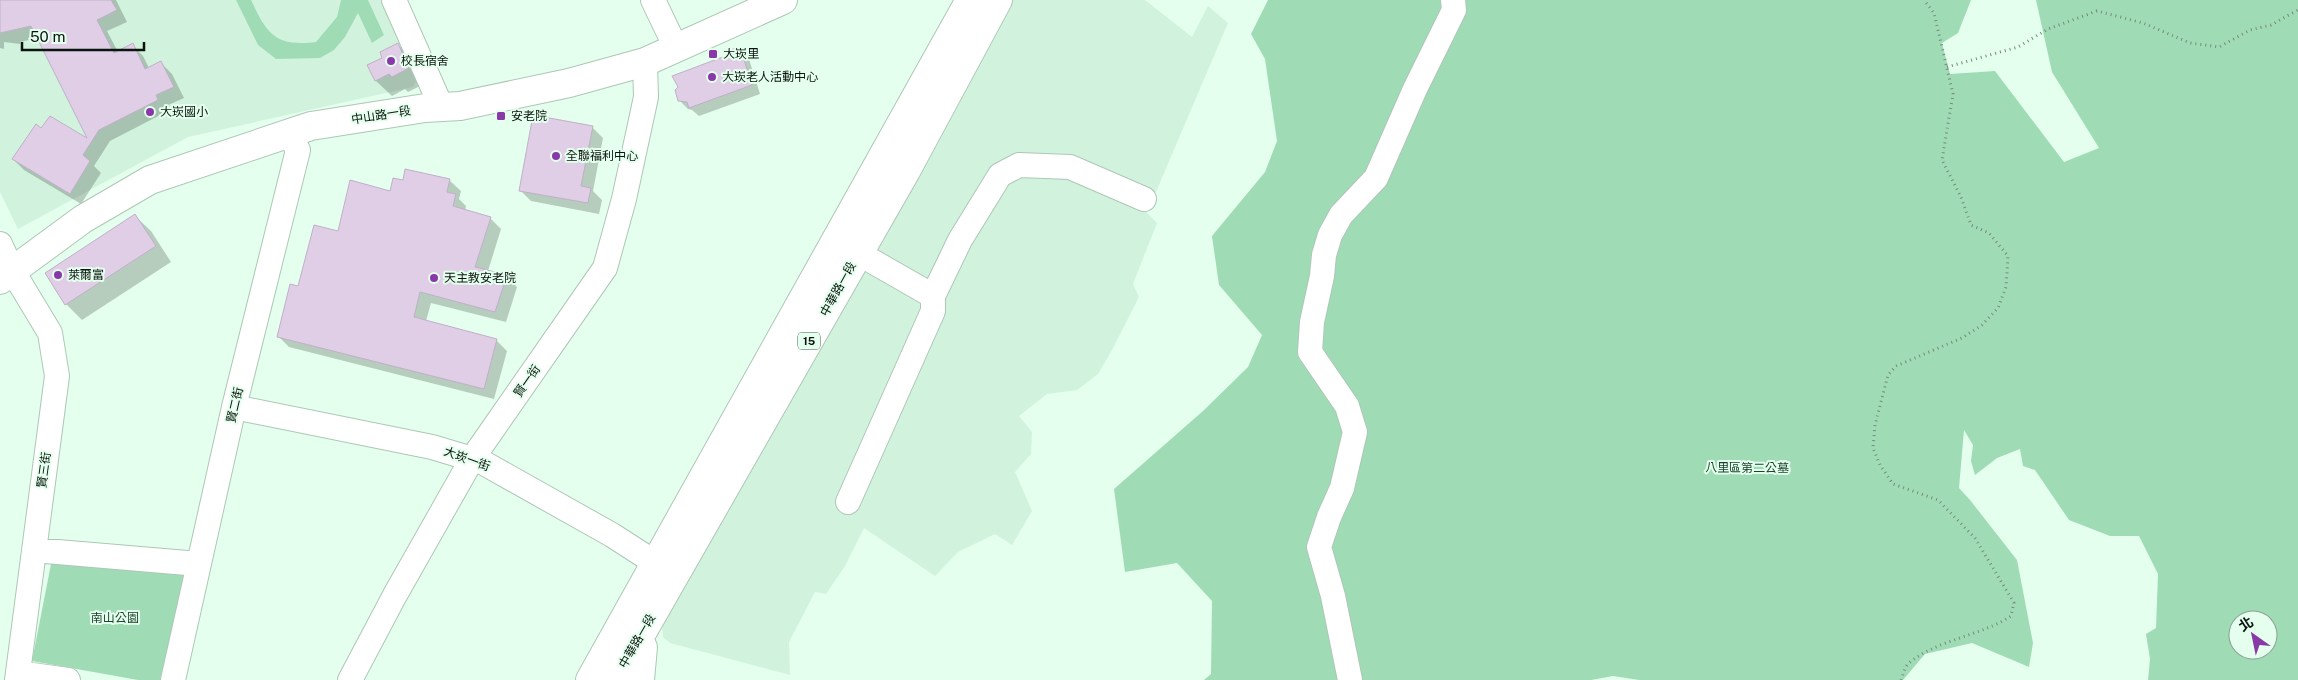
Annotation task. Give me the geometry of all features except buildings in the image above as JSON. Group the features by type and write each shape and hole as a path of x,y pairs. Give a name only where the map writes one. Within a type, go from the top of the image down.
{"main road":[{"name":"中山路一段","path":"6,275 82,219 150,180 310,126 440,106 460,106 569,83 645,62 782,0"},
{"name":"中華路一段","path":"666,570 970,0"},
{"name":"中華路一段","path":"590,680 629,633 858,253 906,171 998,0"},
{"name":"中華路一段","path":"615,680 629,633"}],"street":[{"path":"394,0 440,106"},
{"path":"653,0 676,48"},
{"path":"1350,680 1332,596 1319,547 1342,488 1355,432 1347,406 1310,352 1312,322 1322,276 1324,255 1330,235 1341,215 1376,178 1414,89 1454,10 1453,0"},
{"name":"賢一街","path":"350,680 395,595 472,459 605,268 624,198 646,97 645,62"},
{"name":"賢二街","path":"173,680 234,407 298,150 288,133"},
{"path":"848,502 932,311 933,296 960,240 1000,175 1019,165 1070,167 1144,199"},
{"name":"賢三街","path":"0,244 6,275 50,333 57,376 17,676"},
{"path":"858,253 933,296"},
{"name":"大崁一街","path":"234,407 432,447 482,462 612,535 666,570"},
{"path":"34,550 199,564"},
{"path":"629,633 645,647 642,680"},
{"path":"17,676 68,680"}],"path":[{"path":"1901,680 1908,664 1933,649 2001,623 2011,616 2014,603 1970,533 1938,500 1893,484 1880,465 1874,448 1875,425 1888,376 1896,366 1962,338 1982,325 1998,308 2006,287 2008,256 1989,233 1971,225 1942,160 1953,94 1934,13 1924,0"},
{"path":"1947,67 2018,47 2048,29 2097,11 2143,23 2190,43 2219,47 2250,30 2271,24 2298,10"}],"shaded area":[{"name":"大崁國小","path":"0,0 381,0 418,77 413,87 188,137 18,229 0,192"},
{"path":"1013,0 1145,0 1192,37 1208,6 1228,23 1147,213 1157,223 1133,284 1139,297 1112,350 1098,374 1077,390 1047,394 1019,416 1032,432 1031,454 1015,472 1032,511 1012,545 995,534 958,552 935,576 864,528 845,566 826,594 815,592 789,642 790,675 670,643 663,637 662,625"}],"green space":[{"path":"236,0 251,0 262,22 274,36 282,40 302,43 316,42 337,17 341,0 368,0 384,35 372,43 358,13 345,37 334,50 320,58 276,59 258,45"},
{"name":"八里區第二公墓","path":"1268,0 1971,0 1958,33 1942,43 1950,74 1995,71 2064,162 2099,148 2052,72 2036,0 2298,0 2298,680 2148,680 2150,659 2146,634 2156,628 2158,574 2139,536 2110,536 2069,520 2035,470 2023,466 2020,449 1997,458 1975,475 1971,461 1973,445 1964,430 1959,488 2017,560 2033,643 2029,667 1972,643 1925,654 1903,680 1639,680 1613,676 1591,680 1204,680 1211,674 1212,601 1177,563 1125,572 1114,489 1203,411 1248,367 1262,335 1219,285 1212,236 1265,172 1277,141 1265,59 1251,34"},
{"name":"南山公園","path":"53,554 188,567 160,680 138,680 32,661"}],"place":[{"name":"大崁里","path":"713,54"},
{"name":"校長宿舍","path":"391,61"},
{"name":"大崁老人活動中心","path":"712,77"},
{"name":"大崁國小","path":"150,112"},
{"name":"安老院","path":"501,116"},
{"name":"全聯福利中心","path":"556,156"},
{"name":"萊爾富","path":"58,275"},
{"name":"天主教安老院","path":"434,278"}]}
